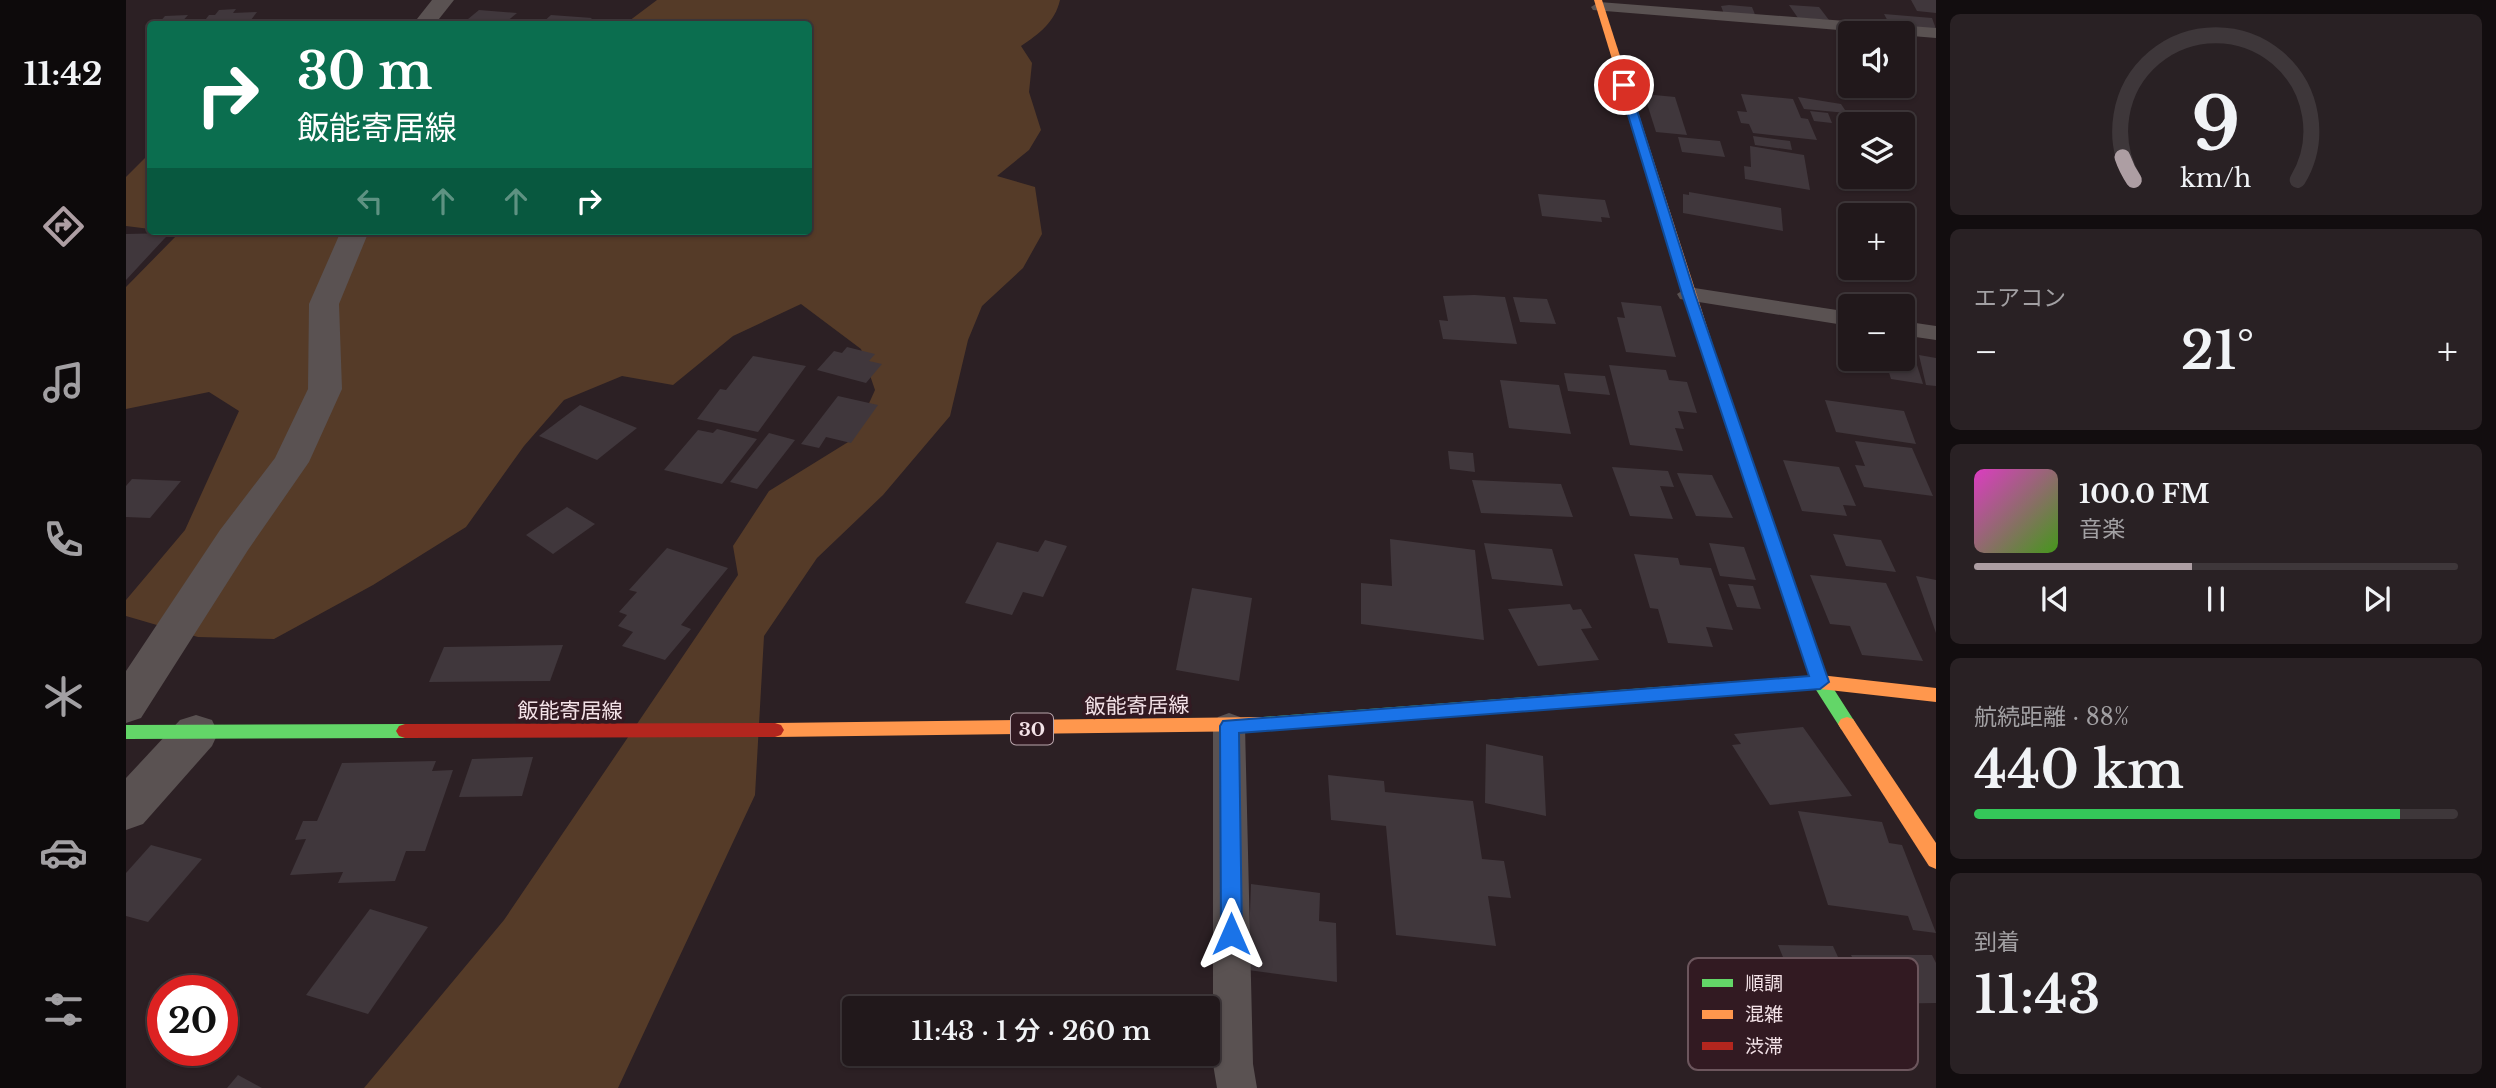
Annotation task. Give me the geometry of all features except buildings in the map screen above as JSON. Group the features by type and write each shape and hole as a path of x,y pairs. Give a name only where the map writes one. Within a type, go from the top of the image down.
{"street":[{"path":"426,21 443,0"},
{"path":"1599,4 1688,294 1820,682 1936,860"},
{"path":"126,706 234,540 291,462 325,389 324,304 353,235"},
{"name":"飯能寄居線","path":"126,732 974,730 1229,726 1820,682 1936,695"},
{"path":"126,810 196,733"}],"lane":[{"path":"1599,4 1936,33"},
{"path":"1688,294 1838,317"},
{"path":"1915,330 1936,333"},
{"path":"1229,726 1233,1064 1237,1088"}],"shaded area":[{"path":"657,0 1060,0 1050,21 1021,46 1032,63 1029,92 1041,130 1029,150 997,176 1035,187 1042,234 1023,268 982,306 968,340 950,416 883,495 817,558 764,636 755,795 618,1088 364,1088 504,920 738,575 733,546 769,491 853,439 875,390 861,349 801,304 733,336 673,385 622,376 564,400 524,446 466,527 373,585 274,639 198,637 126,616 126,600 185,530 239,411 209,392 126,409 126,287 177,235 812,235 812,21 629,21"},
{"path":"147,157 147,229 126,226 126,177"}],"traffic: fast":[{"path":"1711,361 1820,682 1847,724"},
{"path":"1263,724 1671,693"},
{"path":"126,732 405,731"}],"traffic: slow":[{"path":"1598,0 1711,361"},
{"path":"1671,693 1820,682 1936,695"},
{"path":"775,730 1263,724"},
{"path":"1847,724 1936,860"}],"traffic: jam":[{"path":"405,731 775,730"}],"route":[{"path":"1231,934 1229,726 1820,682 1688,294 1624,85"}]}
